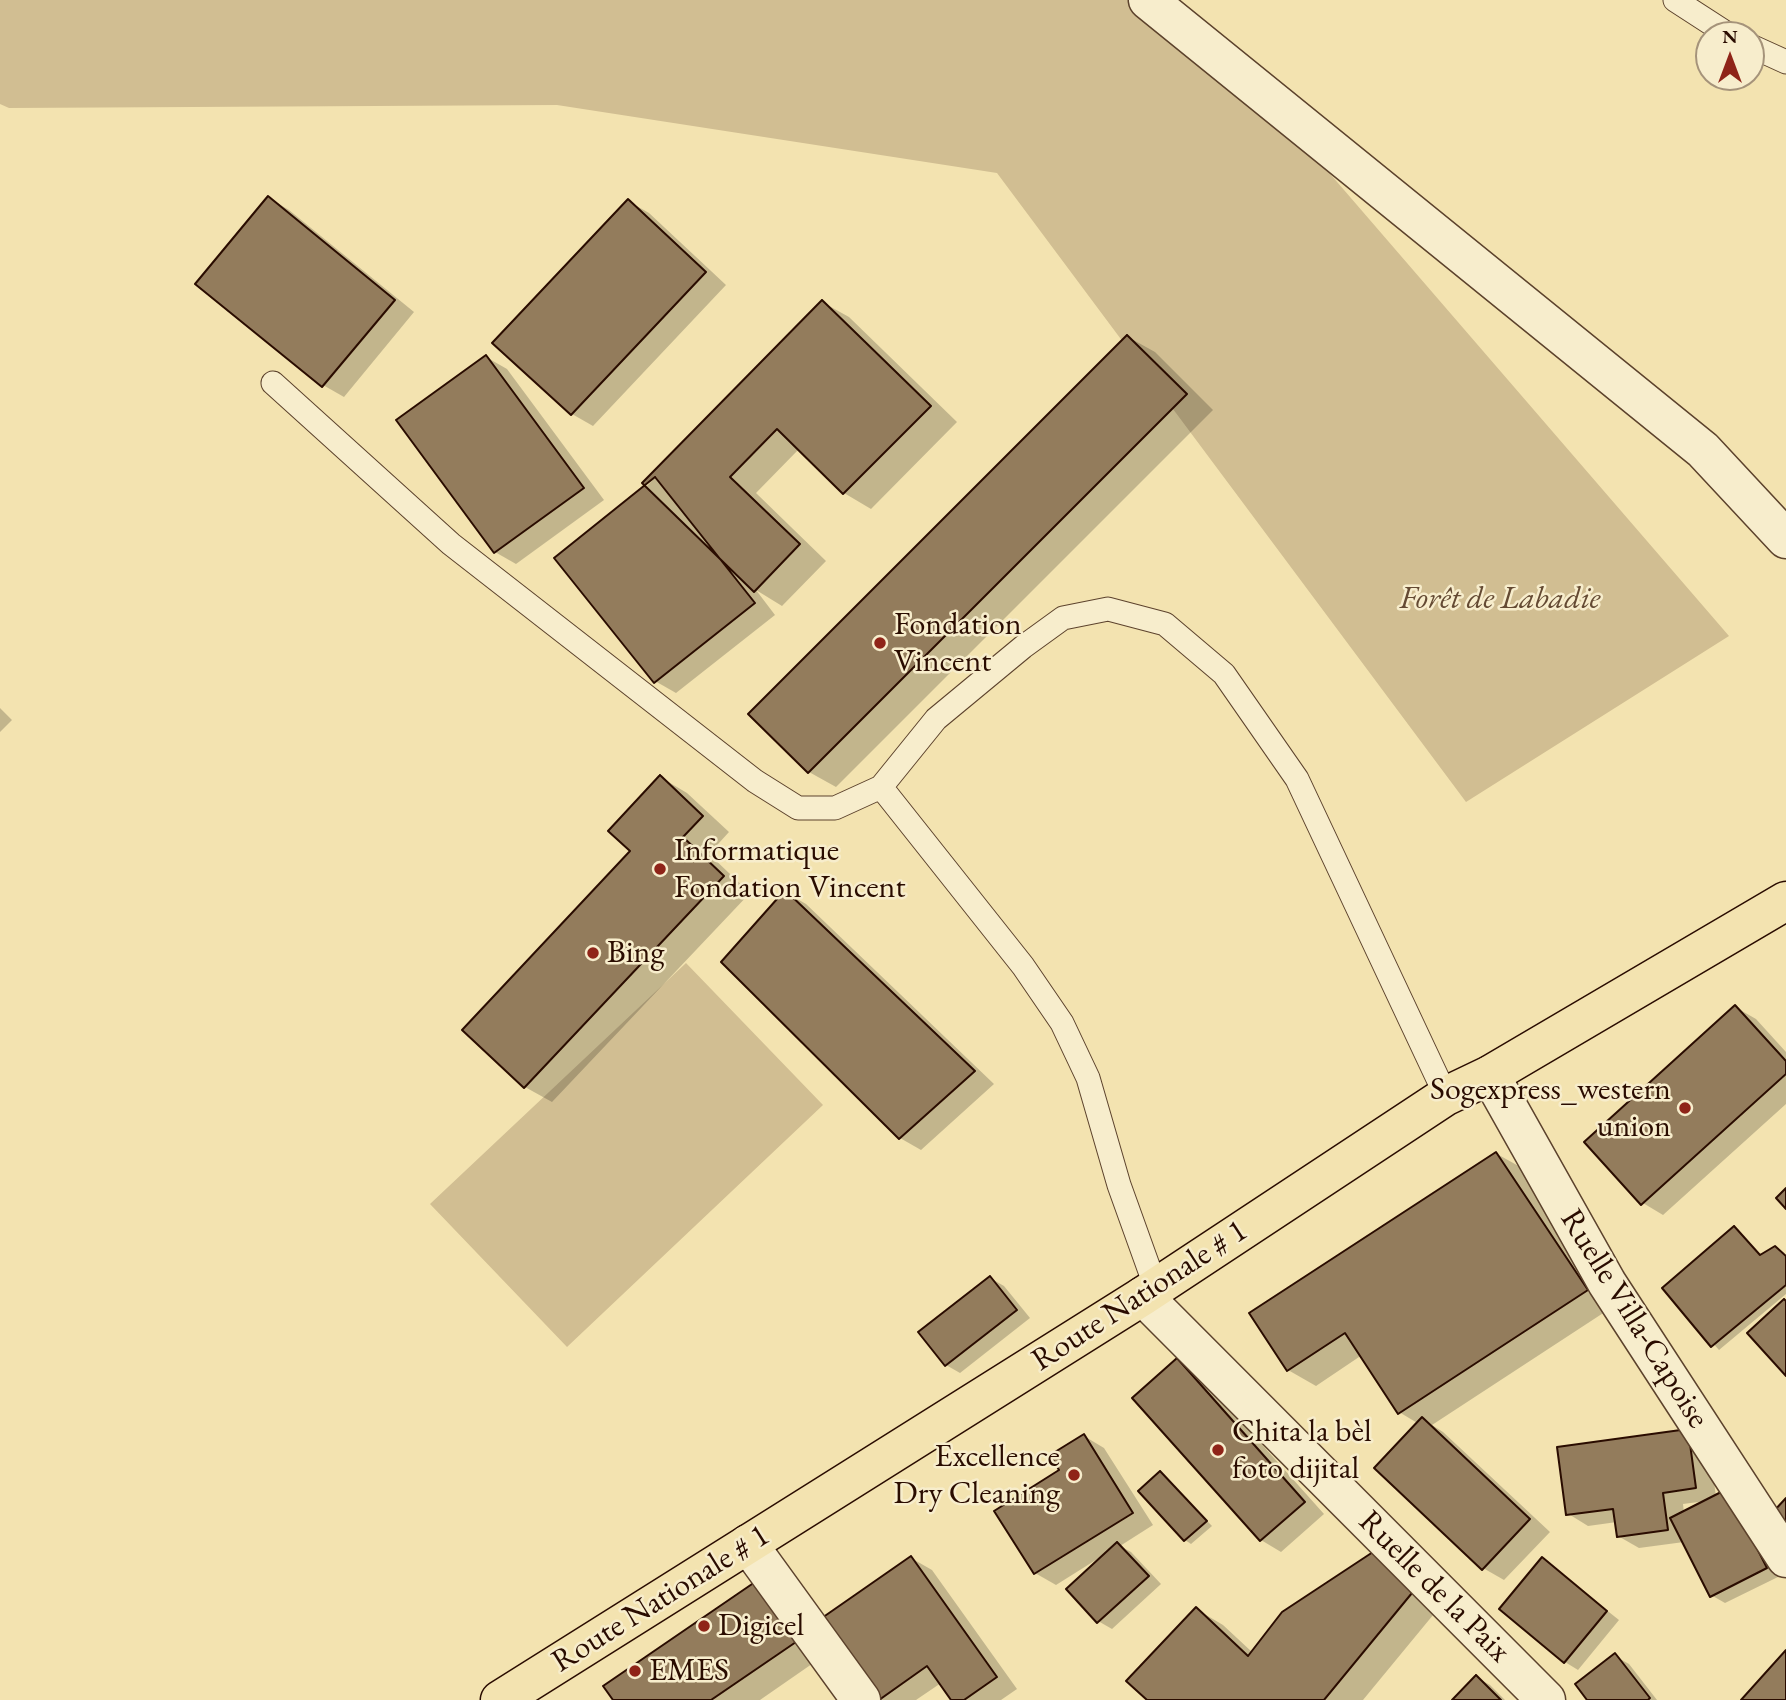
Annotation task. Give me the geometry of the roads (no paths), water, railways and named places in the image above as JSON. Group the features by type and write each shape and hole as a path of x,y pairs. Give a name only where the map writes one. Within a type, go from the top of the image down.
{"main road":[{"name":"Route Nationale # 1","path":"500,1700 1149,1292 1446,1096 1490,1075 1786,901"}],"street":[{"path":"1148,0 1703,450 1786,539"},
{"name":"Ruelle Villa-Capoise","path":"1490,1075 1608,1283 1786,1558"},
{"name":"Ruelle de la Paix","path":"1149,1292 1546,1700"},
{"path":"748,1544 861,1700"}],"lane":[{"path":"1675,0 1707,21"},
{"path":"1765,52 1786,62"},
{"path":"273,383 451,544 755,781 798,808 835,808 881,787 936,719 1023,647 1063,618 1108,610 1165,624 1224,674 1297,779 1446,1096"},
{"path":"881,787 1023,966 1062,1023 1088,1078 1149,1292"}],"place":[{"name":"Fondation Vincent","path":"880,643"},
{"name":"Informatique Fondation Vincent","path":"660,869"},
{"name":"Bing","path":"593,953"},
{"name":"Sogexpress_western union","path":"1685,1108"},
{"name":"Chita la bèl foto dijital","path":"1218,1450"},
{"name":"Excellence Dry Cleaning","path":"1074,1475"},
{"name":"Digicel","path":"704,1626"},
{"name":"EMES","path":"635,1671"}],"park label":[{"name":"Forêt de Labadie","path":"1500,599"}]}
